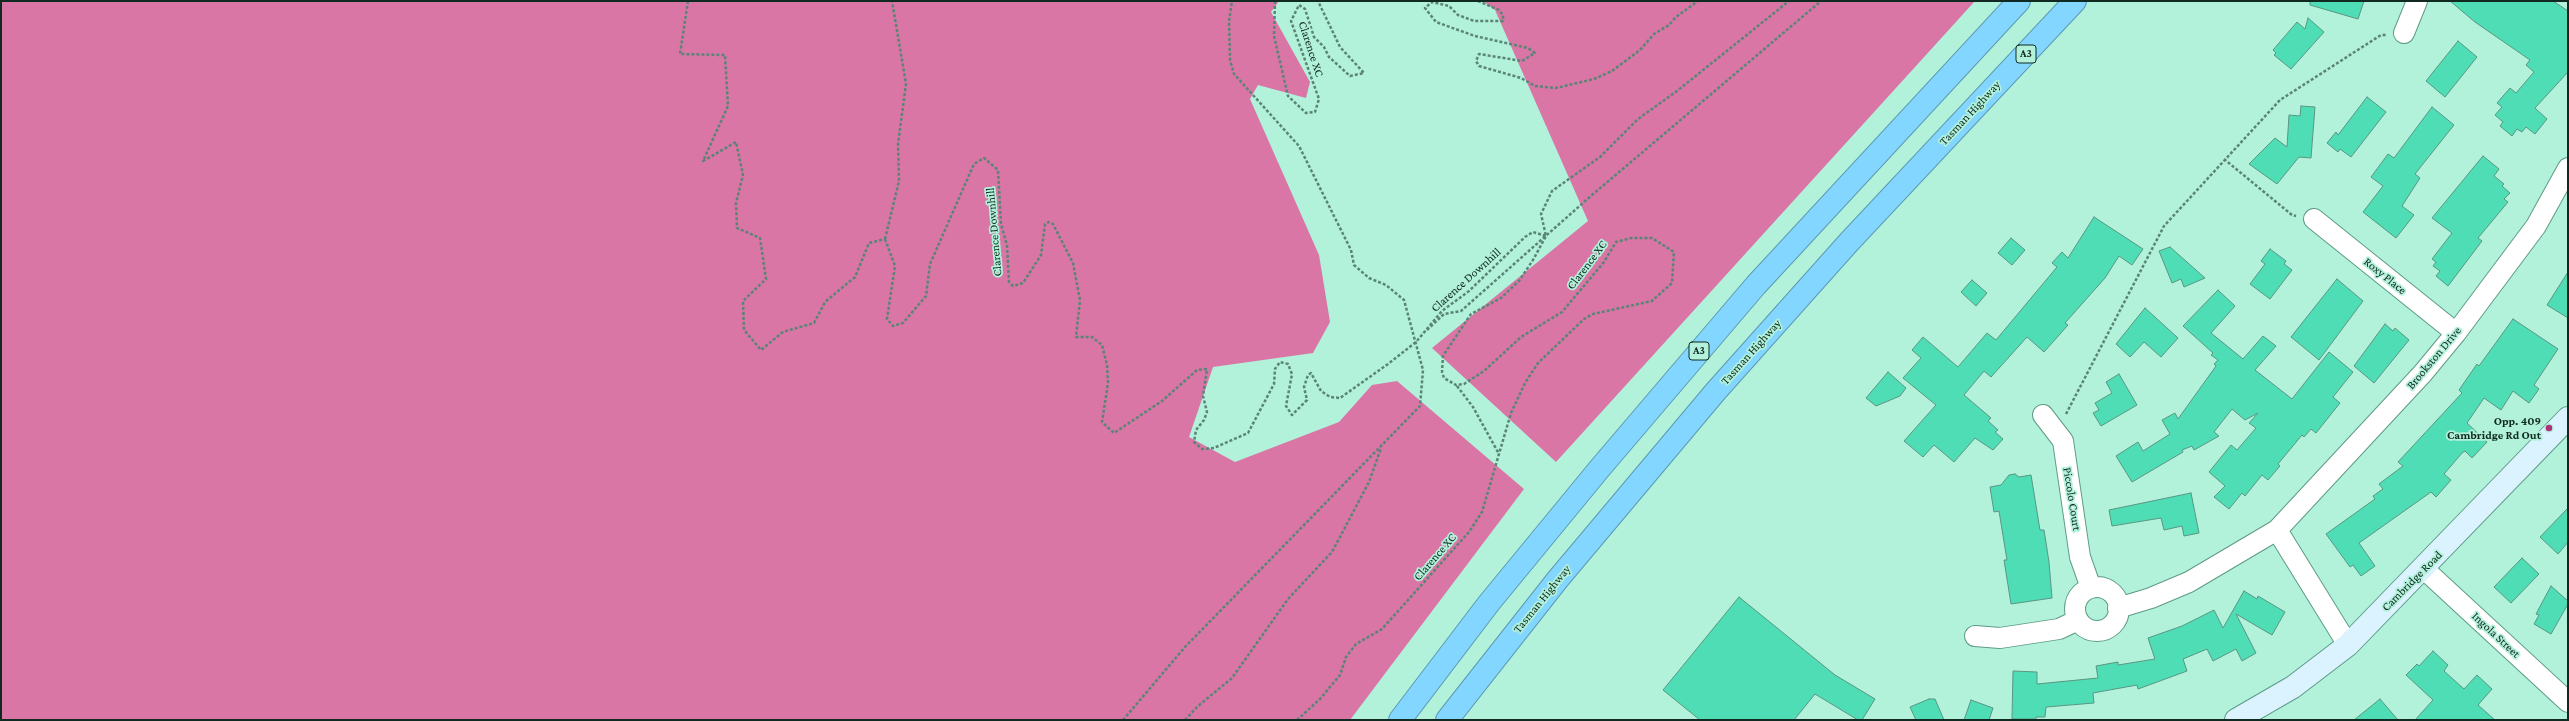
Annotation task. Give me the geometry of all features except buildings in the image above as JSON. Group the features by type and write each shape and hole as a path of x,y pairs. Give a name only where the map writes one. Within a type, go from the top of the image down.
{"highway":[{"name":"A3","path":"1400,720 1499,590 1756,285 2019,1"},
{"name":"Tasman Highway","path":"1447,720 1558,579 1716,391 1850,242 2075,1"}],"main road":[{"name":"Cambridge Road","path":"2236,720 2293,687 2348,645 2424,569 2568,418"}],"street":[{"path":"2404,32 2416,1"},
{"name":"Brookston Drive","path":"2118,608 2151,598 2189,582 2277,530 2424,373 2456,333 2536,226 2554,197 2568,168"},
{"name":"Roxy Place","path":"2314,219 2456,333"},
{"name":"Piccolo Court","path":"2044,415 2063,441 2080,557 2091,588"},
{"path":"2277,530 2348,645"},
{"name":"Ingola Street","path":"2424,569 2568,702"},
{"path":"2097,587 2110,591 2117,601 2118,608 2114,621 2103,629 2089,629 2078,620 2076,614 2076,601 2080,595 2091,588 2097,587"},
{"path":"1975,636 2000,638 2052,630 2078,620"}],"path":[{"path":"688,1 680,54 725,55 728,106 703,161 736,142 743,175 736,203 737,228 760,238 766,279 743,301 744,330 761,350 783,332 814,324 825,302 855,276 869,243 885,239 899,181 898,144 906,84 892,1"},
{"path":"1123,720 1185,647 1420,406 1423,370 1413,327 1404,300 1386,285 1369,278 1354,265 1351,250 1299,146 1234,74 1230,60 1229,21 1232,1"},
{"name":"Clarence XC","path":"1275,1 1274,36 1288,96 1306,113 1315,112 1319,99 1291,21 1299,5 1305,9 1314,37 1324,47 1329,57 1350,76 1364,73 1340,48 1318,1"},
{"path":"1478,1 1499,10 1503,15 1503,21 1474,21 1458,15 1449,6 1432,2 1425,8 1436,22 1475,36 1528,48 1535,53 1522,61 1479,54 1476,61 1479,66 1521,78 1535,86 1556,88 1594,79 1612,70 1640,50 1654,34 1669,25 1676,17 1698,1"},
{"path":"1499,454 1473,406 1456,385 1444,378 1442,372 1443,356 1471,314 1501,298 1520,281 1546,236 1541,214 1552,191 1600,156 1638,120 1677,91 1788,1"},
{"path":"1416,342 1444,314 1461,311 1546,236 1820,1"},
{"path":"2056,432 2164,226 2224,159 2280,100 2381,35 2404,32"},
{"name":"Clarence Downhill","path":"885,239 895,266 887,319 893,326 904,323 926,296 930,264 974,164 984,158 998,170 1001,224 1006,245 1009,282 1013,286 1023,283 1041,255 1045,224 1049,222 1053,224 1073,263 1080,300 1076,337 1092,337 1102,345 1107,364 1108,383 1102,422 1114,433 1162,401 1197,370 1207,369 1203,396 1207,412 1204,420 1196,430 1194,442 1202,449 1214,448 1248,433 1274,384 1275,369 1280,362 1288,364 1292,374 1286,406 1292,415 1307,400 1304,387 1308,374 1311,373 1321,391 1330,397 1340,398 1416,342 1442,311 1469,291 1525,237 1533,232 1546,236"},
{"path":"2224,159 2292,215 2314,219"},
{"name":"Clarence XC","path":"1297,720 1320,699 1340,675 1346,657 1356,644 1382,629 1469,532 1482,512 1511,413 1525,382 1538,362 1584,319 1593,314 1652,301 1672,283 1674,252 1652,238 1631,238 1616,242 1604,262 1562,312 1521,337 1484,370 1464,384 1456,385"},
{"path":"1185,720 1198,706 1232,678 1288,599 1332,552 1369,482 1382,446"}],"shaded area":[{"path":"1,1 1279,1 1271,12 1310,82 1306,98 1258,85 1250,99 1319,255 1330,322 1313,353 1213,367 1189,437 1235,462 1339,422 1372,385 1397,381 1524,489 1350,720 1,720"},
{"path":"1483,1 1975,1 1556,462 1432,348 1588,221 1495,10"}],"place":[{"name":"Opp. 409 Cambridge Rd Out","path":"2549,428"}]}
